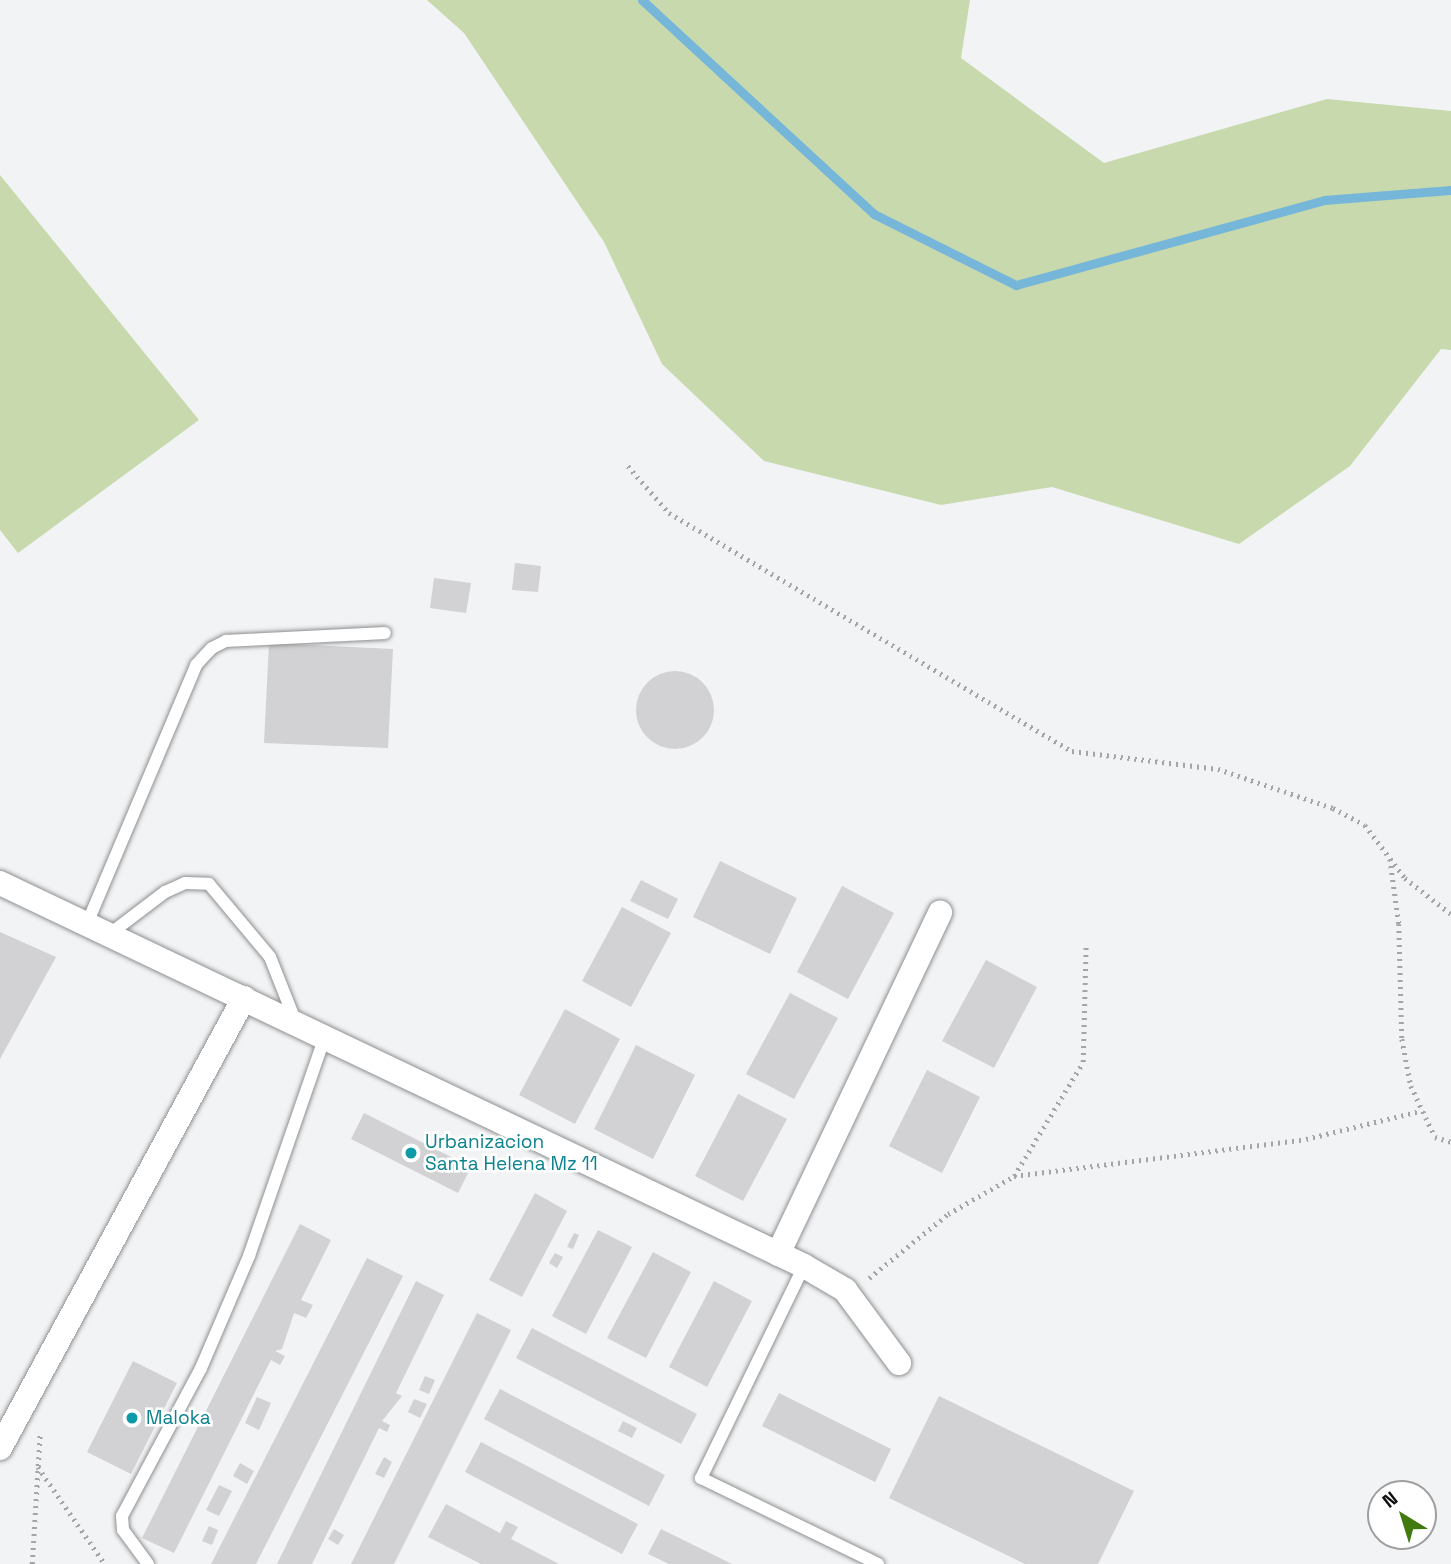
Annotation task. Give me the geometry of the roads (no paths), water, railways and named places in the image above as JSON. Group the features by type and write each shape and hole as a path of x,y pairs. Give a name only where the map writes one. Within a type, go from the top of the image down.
{"street":[{"path":"0,883 96,931 295,1020 804,1266 853,1298 899,1363"},
{"path":"778,1254 940,913"},
{"path":"0,1448 244,998"}],"lane":[{"path":"96,931 196,666 212,648 226,642 385,633"},
{"path":"96,931 185,883 209,884 270,957 295,1020"},
{"path":"148,1564 123,1530 122,1516 201,1368 249,1256 325,1035"},
{"path":"804,1266 701,1478 878,1564"}],"waterway":[{"path":"642,0 874,214 1016,285 1324,200 1451,190"}],"place":[{"name":"Urbanizacion Santa Helena Mz 11","path":"411,1153"},
{"name":"Maloka","path":"132,1418"}]}
